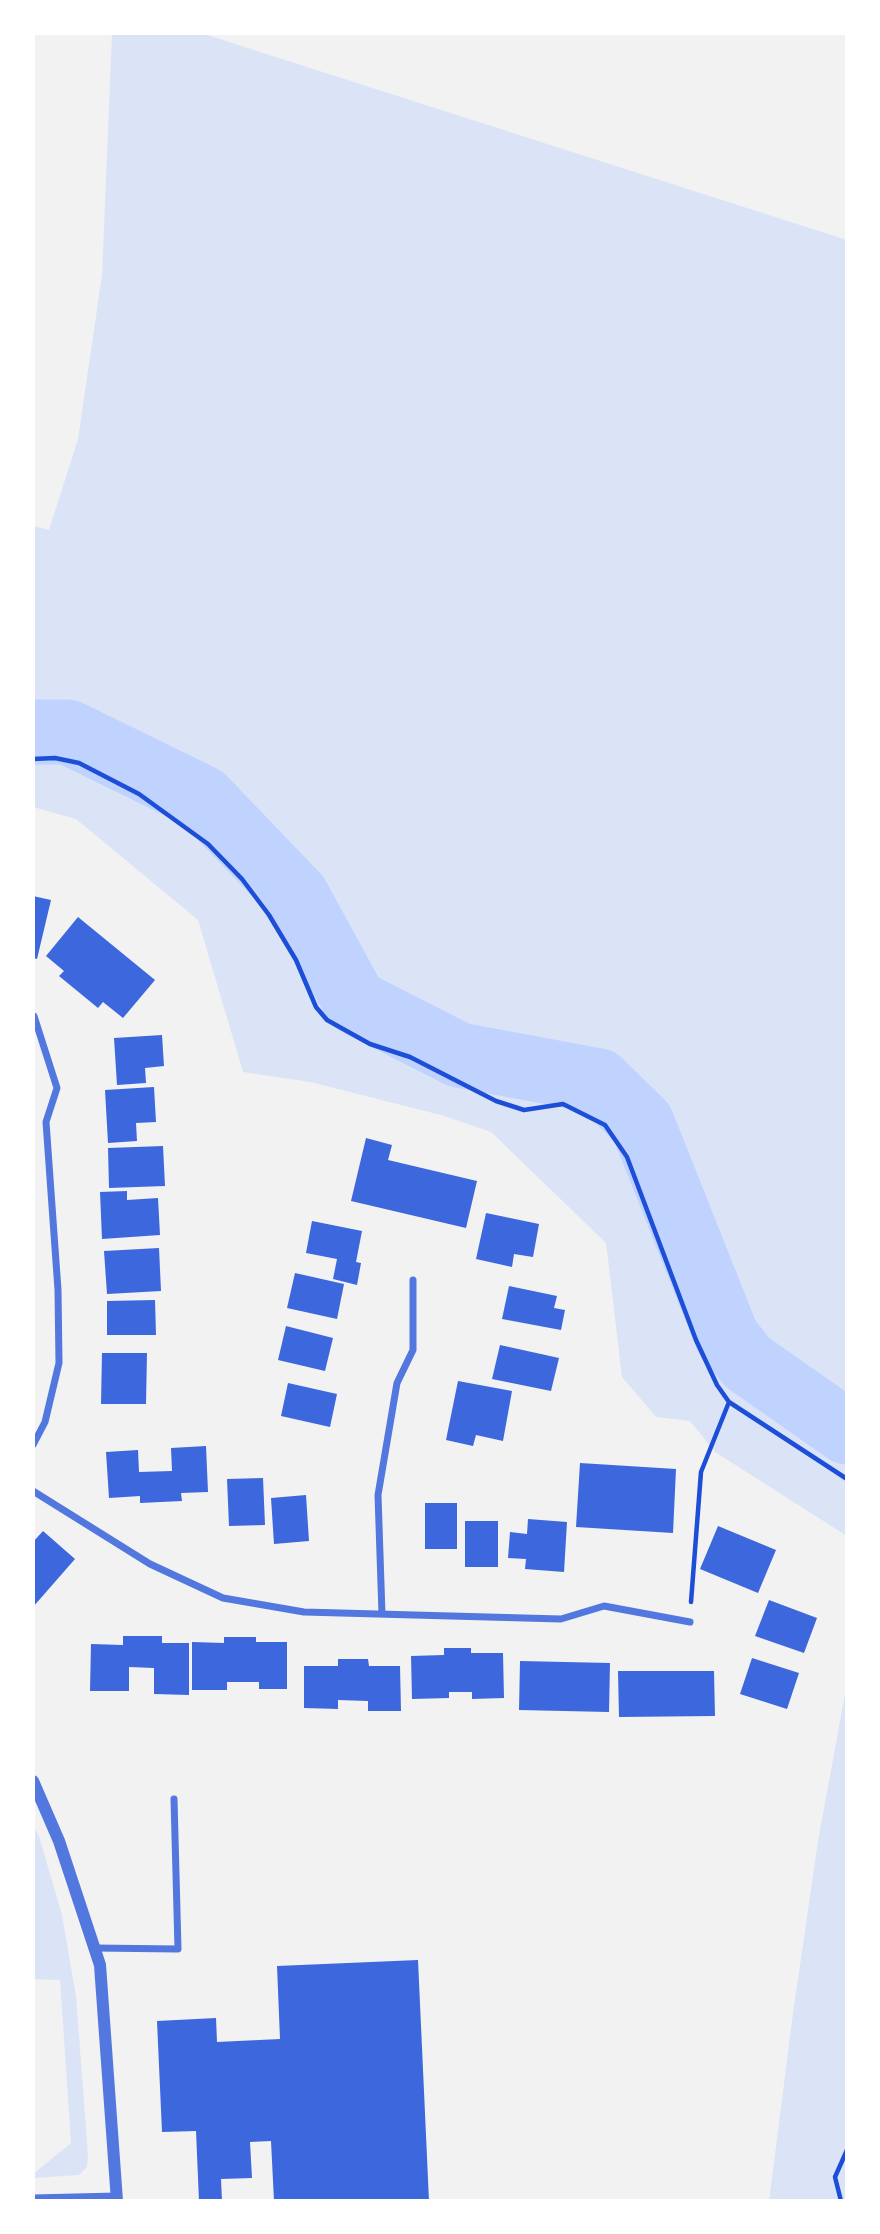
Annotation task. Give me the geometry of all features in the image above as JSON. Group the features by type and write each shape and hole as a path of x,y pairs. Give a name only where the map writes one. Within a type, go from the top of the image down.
{"street":[{"path":"33,1445 45,1422 59,1363 58,1290 46,1122 57,1088 34,1016"},
{"path":"382,1614 378,1495 397,1383 413,1350 413,1280"},
{"path":"33,1491 150,1564 223,1598 304,1612 562,1619 604,1606 690,1622"},
{"path":"33,1781 59,1841 100,1965 117,2198 33,2198"},
{"path":"94,1948 178,1949 174,1799"}],"path":[{"path":"33,759 55,758 79,763 139,794 208,844 242,878 269,915 296,960 316,1007 327,1020 370,1044 410,1057 496,1101 524,1110 563,1104 605,1125 627,1157 696,1340 717,1385 729,1402 847,1479"},
{"path":"690,1622 701,1472 729,1402"},
{"path":"841,2201 835,2177 847,2150"}],"shaded area":[{"path":"112,33 201,33 847,240 847,1432 789,1392 727,1337 642,1123 599,1082 459,1055 355,1002 297,896 203,798 68,732 33,732 33,526 49,530 78,439 102,275"},
{"path":"33,744 59,744 195,808 286,901 348,1006 455,1064 594,1090 635,1127 719,1341 741,1369 847,1444 847,1536 715,1452 690,1421 656,1417 622,1377 606,1243 491,1132 441,1115 310,1082 243,1072 198,920 76,819 33,807"},
{"path":"847,1683 847,2201 769,2201 818,1841"},
{"path":"33,1826 39,1836 62,1915 76,1996 88,2155 87,2167 79,2175 33,2178 33,2174 71,2143 60,1980 33,1979"}],"building":[{"path":"33,896 51,900 37,959 33,958"},
{"path":"78,917 155,980 123,1018 103,1002 98,1008 59,976 64,971 46,956"},
{"path":"162,1035 164,1066 145,1068 146,1083 117,1085 114,1038"},
{"path":"154,1087 156,1122 136,1123 137,1141 108,1143 105,1090"},
{"path":"366,1138 392,1145 388,1160 477,1181 466,1228 351,1201"},
{"path":"163,1146 165,1186 109,1188 108,1148"},
{"path":"127,1191 127,1200 158,1198 160,1235 102,1239 100,1192"},
{"path":"486,1213 539,1224 533,1257 514,1254 512,1267 476,1259"},
{"path":"312,1221 362,1231 356,1262 361,1263 357,1285 333,1279 337,1259 306,1253"},
{"path":"159,1248 161,1291 107,1294 104,1251"},
{"path":"295,1273 344,1284 337,1319 287,1308"},
{"path":"509,1286 557,1296 554,1308 565,1310 561,1330 502,1319"},
{"path":"155,1300 156,1335 107,1335 107,1301"},
{"path":"286,1326 333,1338 325,1371 278,1360"},
{"path":"500,1345 559,1358 551,1391 492,1379"},
{"path":"102,1353 147,1353 146,1404 101,1404"},
{"path":"458,1381 512,1391 503,1441 476,1435 473,1446 446,1440"},
{"path":"288,1383 337,1394 330,1427 281,1416"},
{"path":"206,1446 208,1492 181,1493 182,1501 140,1503 140,1496 109,1498 106,1452 138,1450 139,1472 172,1471 171,1448"},
{"path":"580,1463 676,1469 673,1533 576,1527"},
{"path":"263,1478 265,1525 229,1526 227,1479"},
{"path":"306,1495 309,1541 274,1544 271,1498"},
{"path":"425,1503 457,1503 457,1549 425,1549"},
{"path":"528,1519 567,1522 564,1572 525,1569 526,1559 508,1558 510,1532 527,1534"},
{"path":"465,1521 498,1521 498,1567 465,1567"},
{"path":"718,1526 776,1550 758,1593 700,1569"},
{"path":"43,1531 75,1559 33,1607 33,1542"},
{"path":"769,1600 817,1618 804,1653 755,1636"},
{"path":"123,1636 162,1636 162,1643 189,1643 189,1695 154,1694 154,1668 129,1667 129,1691 90,1691 91,1644 123,1645"},
{"path":"224,1637 256,1637 256,1642 287,1642 287,1689 259,1689 259,1682 227,1682 227,1690 192,1690 192,1642 224,1643"},
{"path":"444,1648 471,1648 471,1653 503,1653 504,1698 472,1699 472,1692 449,1692 449,1698 412,1699 411,1656 444,1655"},
{"path":"752,1658 799,1673 787,1709 740,1694"},
{"path":"338,1659 368,1659 369,1666 400,1666 401,1711 368,1711 368,1701 338,1700 338,1709 304,1708 304,1666 338,1666"},
{"path":"520,1661 610,1663 609,1712 519,1710"},
{"path":"618,1671 714,1671 715,1716 619,1717"},
{"path":"418,1960 429,2201 274,2201 271,2141 250,2142 252,2178 221,2179 222,2201 199,2201 196,2131 162,2132 157,2021 216,2018 217,2042 280,2039 277,1966"}],"waterway":[{"path":"33,732 68,732 203,798 297,896 355,1002 459,1055 599,1081 642,1123 727,1337 747,1362 847,1432"}]}
